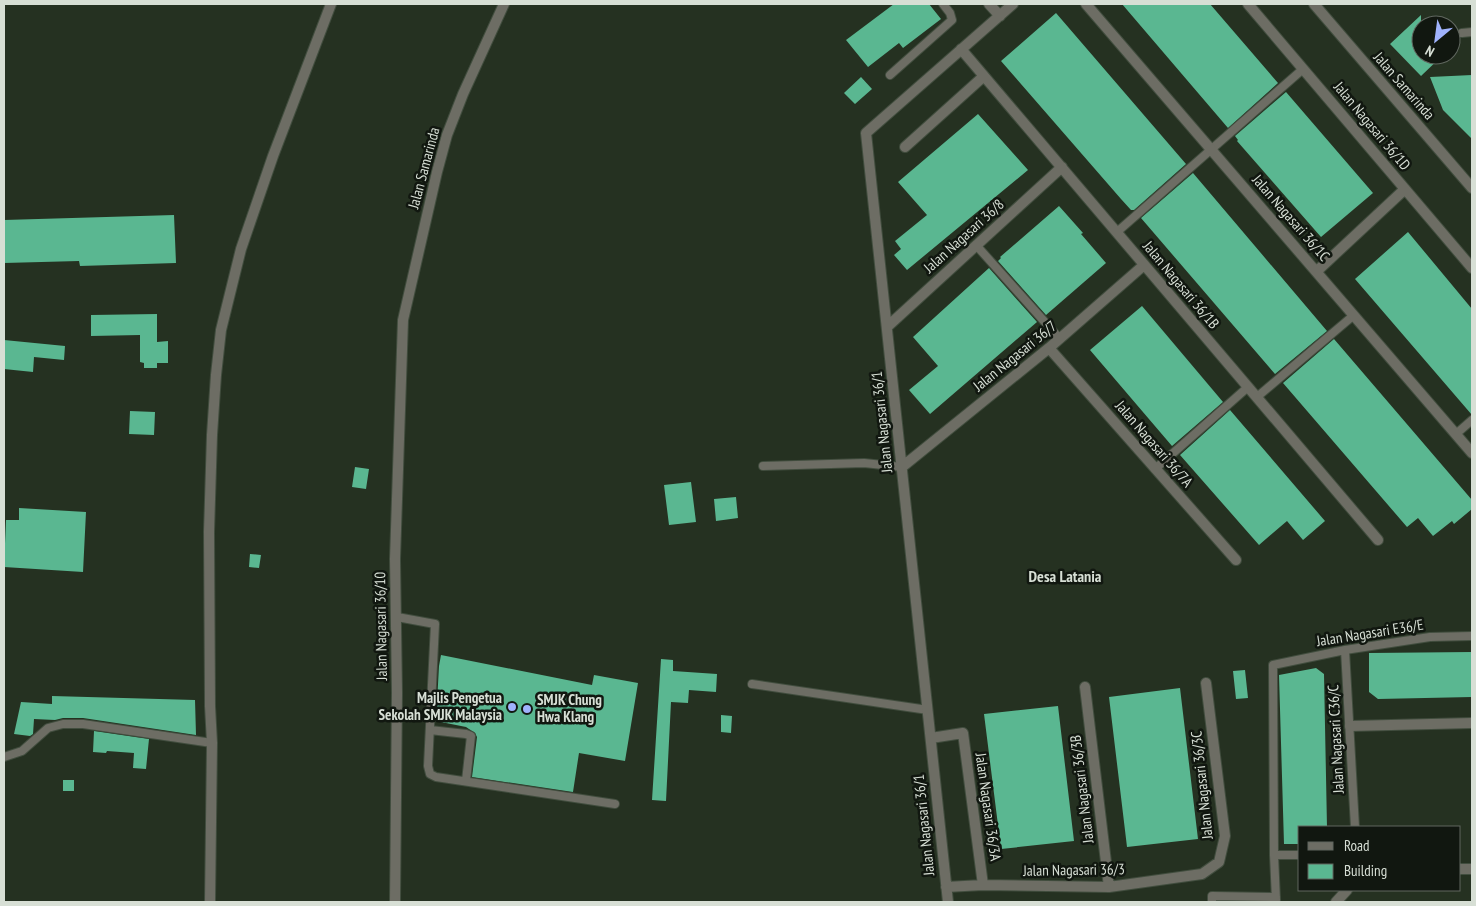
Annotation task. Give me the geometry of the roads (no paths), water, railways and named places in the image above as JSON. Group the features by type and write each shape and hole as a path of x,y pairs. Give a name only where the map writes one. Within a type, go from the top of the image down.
{"street":[{"path":"210,902 212,743 209,532 212,435 221,330 242,249 257,203 331,4"},
{"name":"Jalan Samarinda","path":"403,350 405,312 436,172 447,135 463,94 504,4"},
{"path":"989,4 1000,16"},
{"name":"Jalan Nagasari 36/1","path":"948,902 866,133 1013,4"},
{"name":"Jalan Nagasari 36/1C","path":"1086,4 1317,270 1472,453"},
{"name":"Jalan Nagasari 36/1D","path":"1248,4 1472,268"},
{"name":"Jalan Samarinda","path":"1314,4 1472,188"},
{"name":"Jalan Nagasari 36/1B","path":"961,49 1378,540"},
{"path":"905,147 984,76"},
{"name":"Jalan Nagasari 36/8","path":"887,327 1062,167"},
{"path":"1317,270 1405,189"},
{"name":"Jalan Nagasari 36/7","path":"902,467 1060,339 1144,264"},
{"name":"Jalan Nagasari 36/7A","path":"1049,348 1236,560"},
{"name":"Jalan Nagasari 36/10","path":"395,902 395,559 403,350"},
{"name":"Jalan Nagasari 36/3C","path":"1202,874 1219,862 1225,836 1206,683"},
{"name":"Jalan Nagasari 36/3B","path":"1085,687 1109,887"},
{"path":"1350,726 1472,723"},
{"name":"Jalan Nagasari 36/3A","path":"931,738 963,733 983,885"},
{"name":"Jalan Nagasari 36/3","path":"946,887 983,885 1109,887 1202,874"},
{"path":"1336,902 1345,891"}],"lane":[{"path":"890,75 952,20 950,13 943,4"},
{"path":"1462,33 1472,32"},
{"path":"1117,232 1303,69"},
{"path":"976,245 1060,339"},
{"path":"1257,396 1354,315"},
{"path":"1155,468 1248,387"},
{"path":"1456,434 1472,420"},
{"path":"763,466 864,463 902,467"},
{"path":"396,617 435,624 428,766 430,774 436,777 616,804"},
{"name":"Jalan Nagasari E36/E","path":"1274,855 1273,665 1345,650 1430,637 1472,636"},
{"name":"Jalan Nagasari C36/C","path":"1345,650 1355,826"},
{"path":"752,684 928,710"},
{"path":"4,757 22,751 48,728 63,724 83,724 212,743"},
{"path":"430,730 471,736 466,781"},
{"path":"1212,902 1212,896 1276,900 1274,855 1298,855"}],"place":[{"name":"Majlis Pengetua Sekolah SMJK Malaysia","path":"512,707"},
{"name":"SMJK Chung Hwa Klang","path":"527,709"}],"district":[{"name":"Desa Latania","path":"1065,576"}]}
